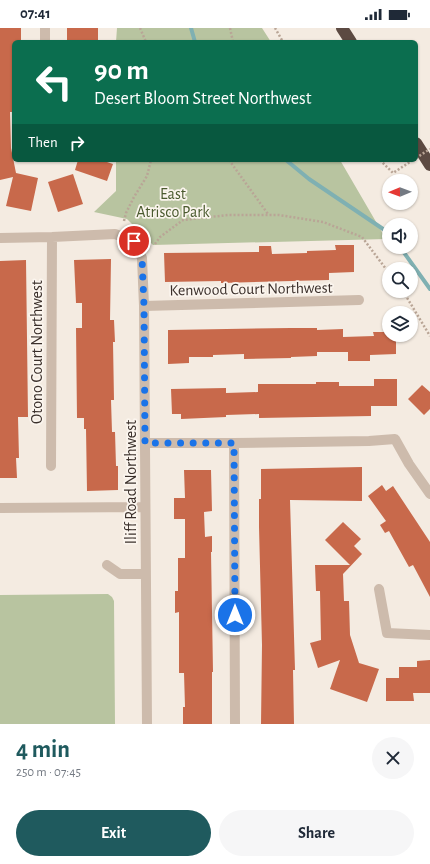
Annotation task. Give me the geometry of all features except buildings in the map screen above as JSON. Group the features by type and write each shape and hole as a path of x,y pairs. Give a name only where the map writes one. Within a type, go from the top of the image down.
{"highway":[{"path":"342,28 350,40"},
{"path":"418,146 430,165"}],"street":[{"path":"45,28 45,40"},
{"name":"Iliff Road Northwest","path":"52,237 115,234 134,241 142,258 144,306 147,724"},
{"path":"0,238 52,237"},
{"name":"Otono Court Northwest","path":"51,466 52,237"},
{"name":"Kenwood Court Northwest","path":"144,306 359,300"},
{"path":"145,443 369,441 395,438 409,464 430,494"},
{"path":"234,443 235,724"},
{"path":"0,508 145,507"},
{"path":"107,565 120,574 145,574"},
{"path":"379,589 387,633 430,635"}],"path":[{"path":"140,28 145,40"},
{"path":"230,28 233,40"},
{"path":"275,28 283,40"},
{"path":"418,157 430,149"},
{"path":"124,221 126,213 134,197 147,176 150,162"},
{"path":"230,162 268,215"},
{"path":"382,162 392,173 410,162"},
{"path":"155,244 160,237 183,220 228,215 279,215 324,222 362,237 382,264"},
{"path":"407,298 430,336"}],"green space":[{"path":"117,28 262,28 270,40 116,40"},
{"name":"East Atrisco Park","path":"116,162 341,162 382,232 382,239 153,245 127,219 94,212 116,191"},
{"path":"108,594 114,601 115,724 0,724 0,595"}],"waterway":[{"path":"191,28 194,40"},
{"path":"288,162 309,179 382,228"},
{"path":"405,254 430,289"}],"route":[{"path":"134,241 142,258 144,306 145,443 234,443 235,615"}]}
